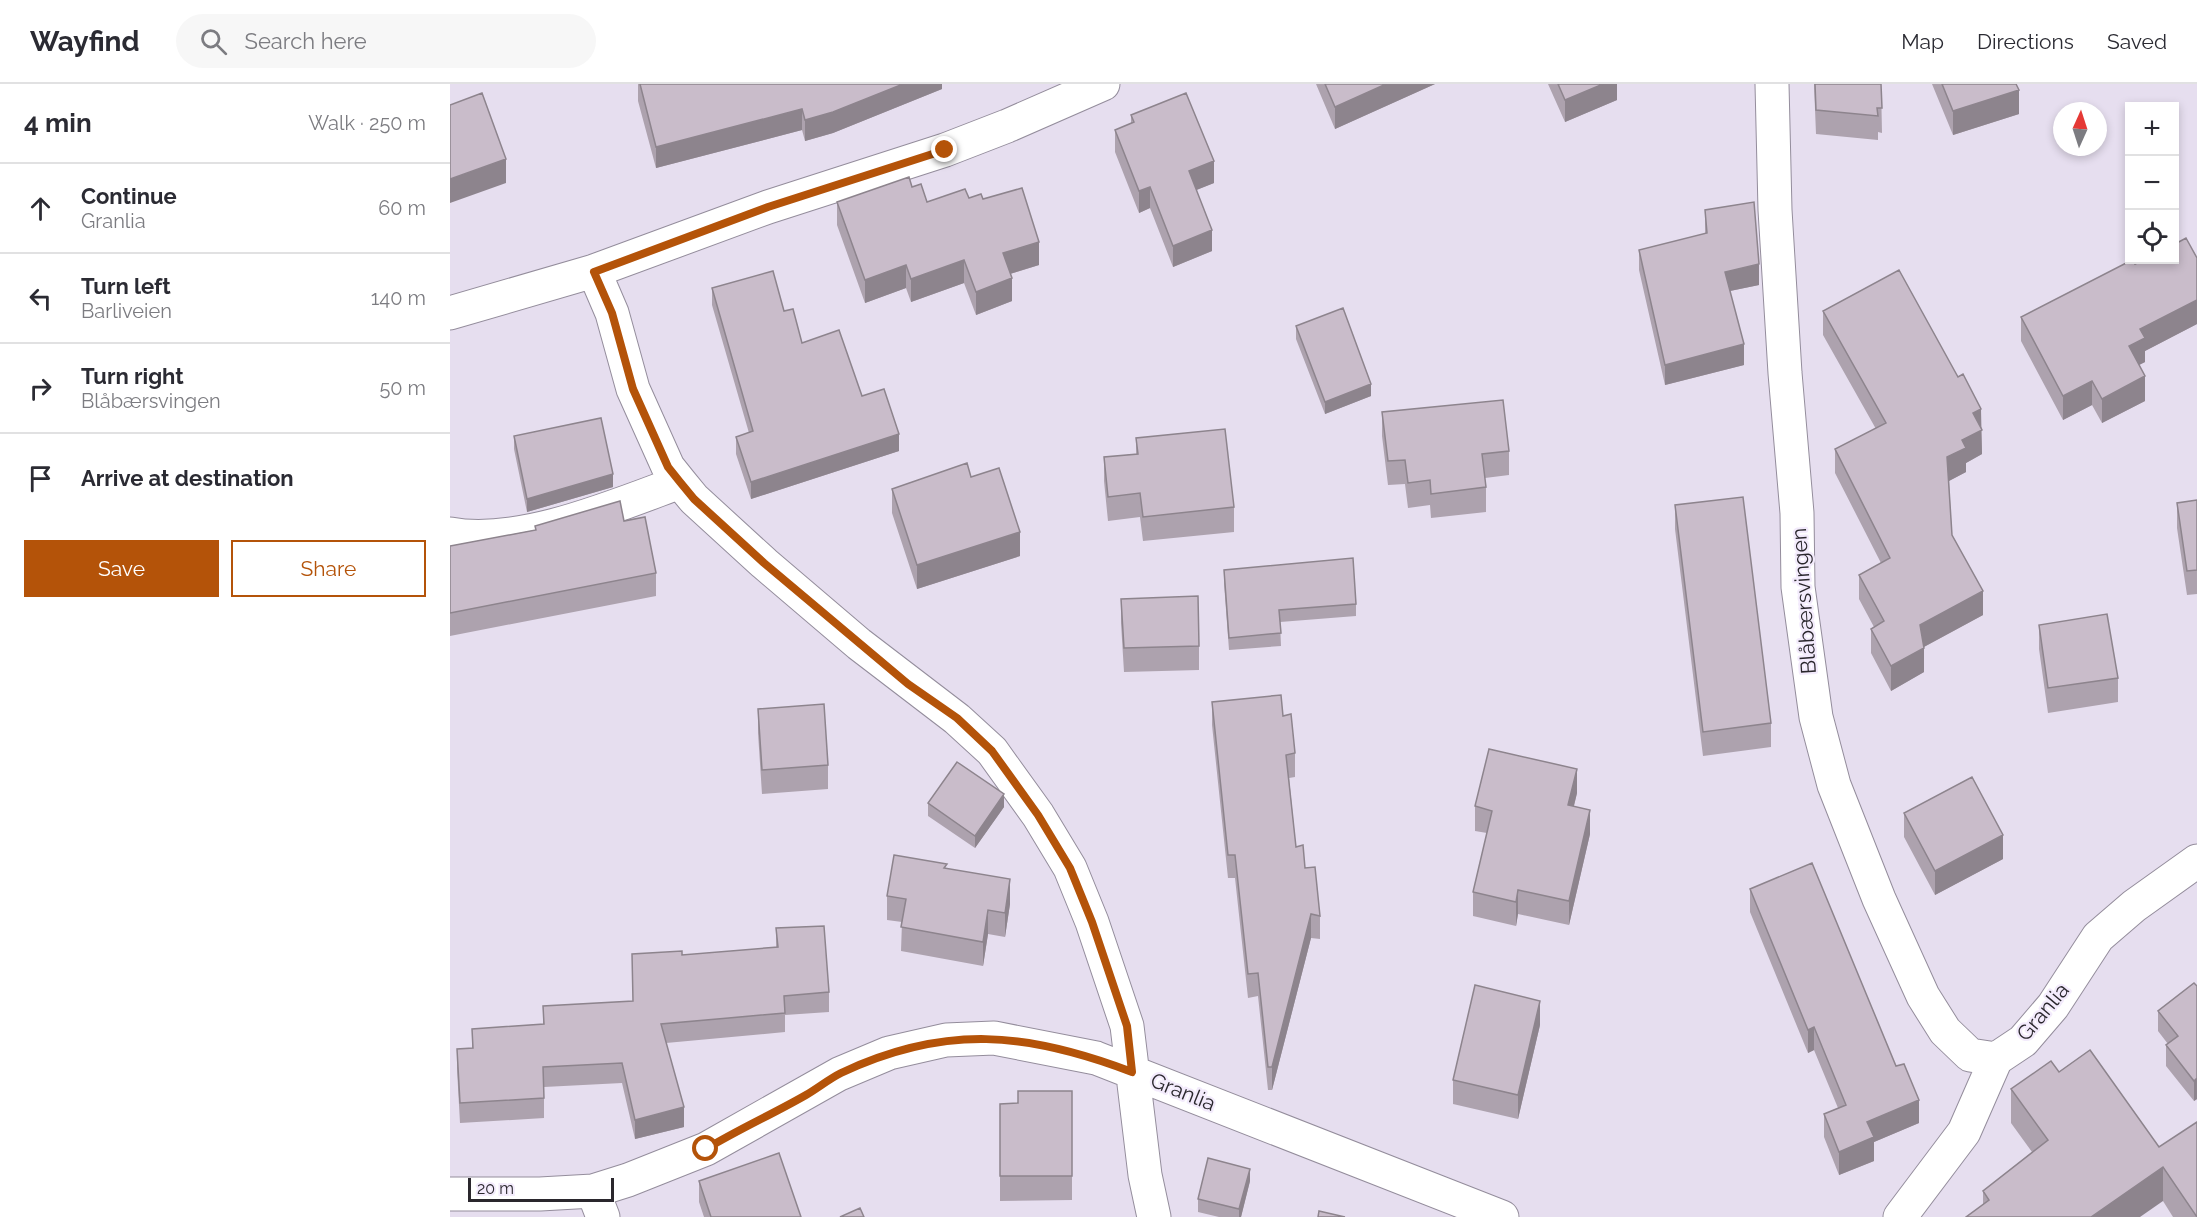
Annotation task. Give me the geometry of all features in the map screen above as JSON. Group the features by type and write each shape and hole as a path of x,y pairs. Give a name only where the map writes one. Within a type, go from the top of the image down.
{"street":[{"path":"450,313 594,272 768,207 945,150 1103,84"},
{"name":"Blåbærsvingen","path":"1772,84 1775,210 1785,373 1797,513 1798,587 1816,717 1834,785 1879,899 1923,996 1945,1031 1970,1055 1996,1059"},
{"path":"594,272 612,313 633,389 668,467 694,499 764,563 892,670 957,718 992,751 1038,815 1070,868 1092,922 1127,1026 1145,1175 1154,1217"},
{"path":"450,534 473,539 503,536 611,507 680,482"},
{"name":"Granlia","path":"1996,1059 2023,1041 2053,1006 2098,937 2134,906 2197,861"},
{"name":"Granlia","path":"450,1194 540,1194 598,1204 628,1180 706,1149 839,1074 889,1053 946,1040 994,1038 1096,1058 1502,1217"},
{"path":"1900,1217 1964,1132 1996,1059"}],"building":[{"path":"640,84 903,84 833,112 805,120 802,109 656,147"},
{"path":"1325,84 1386,84 1335,107"},
{"path":"1558,84 1603,84 1565,100"},
{"path":"1815,84 1881,84 1882,108 1877,108 1878,116 1816,110"},
{"path":"1942,84 2016,84 2019,90 1953,111"},
{"path":"482,93 506,159 450,179 450,105"},
{"path":"1186,93 1214,161 1189,171 1212,230 1173,246 1150,187 1139,191 1115,130 1134,122 1131,115"},
{"path":"909,177 912,187 921,184 927,202 965,189 969,198 981,194 983,199 1022,188 1039,242 1003,253 1012,278 976,292 964,260 911,279 906,265 865,280 837,202"},
{"path":"1754,202 1759,264 1725,272 1744,344 1665,365 1639,250 1707,233 1705,210"},
{"path":"2186,238 2197,258 2197,300 2140,329 2145,338 2129,346 2145,376 2102,399 2092,381 2063,396 2021,317 2125,264 2179,264 2179,242"},
{"path":"1899,270 1958,377 1963,374 1981,409 1973,413 1982,430 1962,440 1966,448 1947,457 1952,535 1983,591 1920,625 1924,648 1891,666 1871,629 1884,621 1859,575 1890,558 1835,449 1886,423 1823,311"},
{"path":"773,271 784,311 793,309 802,343 839,330 862,396 884,389 899,434 751,482 736,437 753,431 712,288"},
{"path":"1343,308 1371,384 1325,402 1296,326"},
{"path":"1503,400 1509,451 1482,454 1486,487 1431,494 1430,480 1408,483 1405,460 1388,461 1382,412"},
{"path":"601,418 613,474 527,499 514,436"},
{"path":"1225,429 1234,507 1143,517 1140,493 1108,497 1104,457 1138,454 1136,438"},
{"path":"967,463 971,477 999,468 1020,532 917,565 892,489"},
{"path":"1743,497 1771,723 1703,732 1675,505"},
{"path":"2197,500 2197,570 2187,571 2177,503"},
{"path":"620,501 624,521 645,517 656,573 450,613 450,546 536,530 535,526"},
{"path":"1353,558 1356,604 1279,610 1281,633 1229,638 1224,570"},
{"path":"1198,596 1199,646 1124,648 1121,599"},
{"path":"2107,614 2118,678 2048,688 2039,625"},
{"path":"1281,695 1283,716 1291,714 1295,753 1286,755 1296,847 1303,845 1305,868 1315,867 1320,916 1311,914 1272,1067 1268,1067 1258,973 1248,974 1235,855 1228,855 1212,702"},
{"path":"824,704 828,765 762,770 758,709"},
{"path":"1489,749 1577,769 1568,805 1590,810 1569,901 1518,890 1516,902 1473,892 1492,811 1475,806"},
{"path":"957,762 1004,794 975,836 928,803"},
{"path":"1972,777 2003,835 1935,871 1904,813"},
{"path":"894,855 947,864 944,868 1010,879 1005,913 988,910 983,942 901,927 906,899 887,896"},
{"path":"1812,863 1896,1066 1904,1064 1919,1100 1867,1122 1874,1137 1839,1152 1824,1114 1846,1105 1814,1027 1808,1030 1750,889"},
{"path":"824,926 829,992 784,996 785,1013 661,1024 684,1107 635,1120 622,1063 543,1067 544,1098 460,1103 457,1049 473,1048 472,1029 544,1024 543,1006 633,1001 632,954 682,951 682,955 778,947 776,928"},
{"path":"2194,983 2197,986 2197,1078 2194,1081 2166,1045 2178,1036 2158,1011"},
{"path":"1475,985 1540,1001 1518,1095 1453,1080"},
{"path":"2090,1050 2159,1147 2197,1122 2197,1217 2163,1167 2091,1217 1966,1217 1989,1200 1983,1191 2048,1140 2011,1089 2051,1061 2059,1072"},
{"path":"1018,1091 1072,1091 1072,1176 1000,1176 1000,1104 1018,1103"},
{"path":"779,1153 801,1217 711,1217 699,1181"},
{"path":"1208,1158 1250,1169 1239,1209 1198,1199"},
{"path":"860,1208 864,1217 840,1217"},
{"path":"1319,1211 1345,1217 1318,1217"}],"route":[{"path":"706,1149 743,1126 806,1095 839,1074 889,1053 946,1040 994,1038 1044,1046 1096,1058 1132,1072 1127,1026 1092,922 1070,868 1038,815 992,751 957,718 908,684 859,644 764,563 694,499 680,482 668,467 633,389 612,313 594,272 768,207 945,150"}]}
